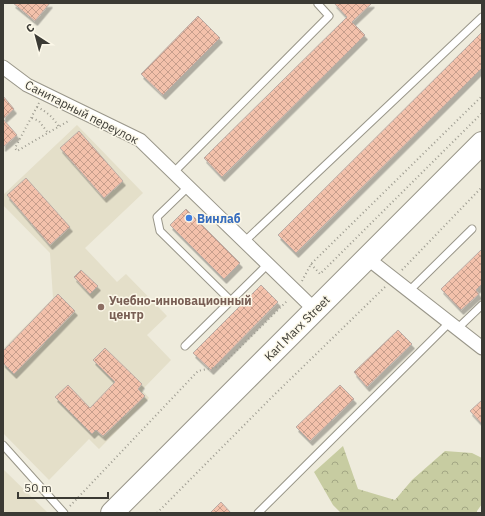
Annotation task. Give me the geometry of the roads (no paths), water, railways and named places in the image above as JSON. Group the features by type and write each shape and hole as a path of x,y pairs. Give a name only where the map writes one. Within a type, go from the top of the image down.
{"highway":[{"name":"Karl Marx Street","path":"112,513 482,143"}],"street":[{"name":"Санитарный переулок","path":"3,68 27,85 44,94 140,140 315,310"},
{"path":"366,258 482,348"}],"lane":[{"path":"174,173 329,16 318,4 319,3"},
{"path":"244,241 482,17"},
{"path":"188,187 158,217 160,231 231,301"},
{"path":"409,291 472,229"},
{"path":"185,346 268,264"},
{"path":"258,513 453,326 482,305"},
{"path":"3,446 64,513"}],"place":[{"name":"Винлаб","path":"189,218"},
{"name":"Учебно-инновационный центр","path":"101,307"}]}
